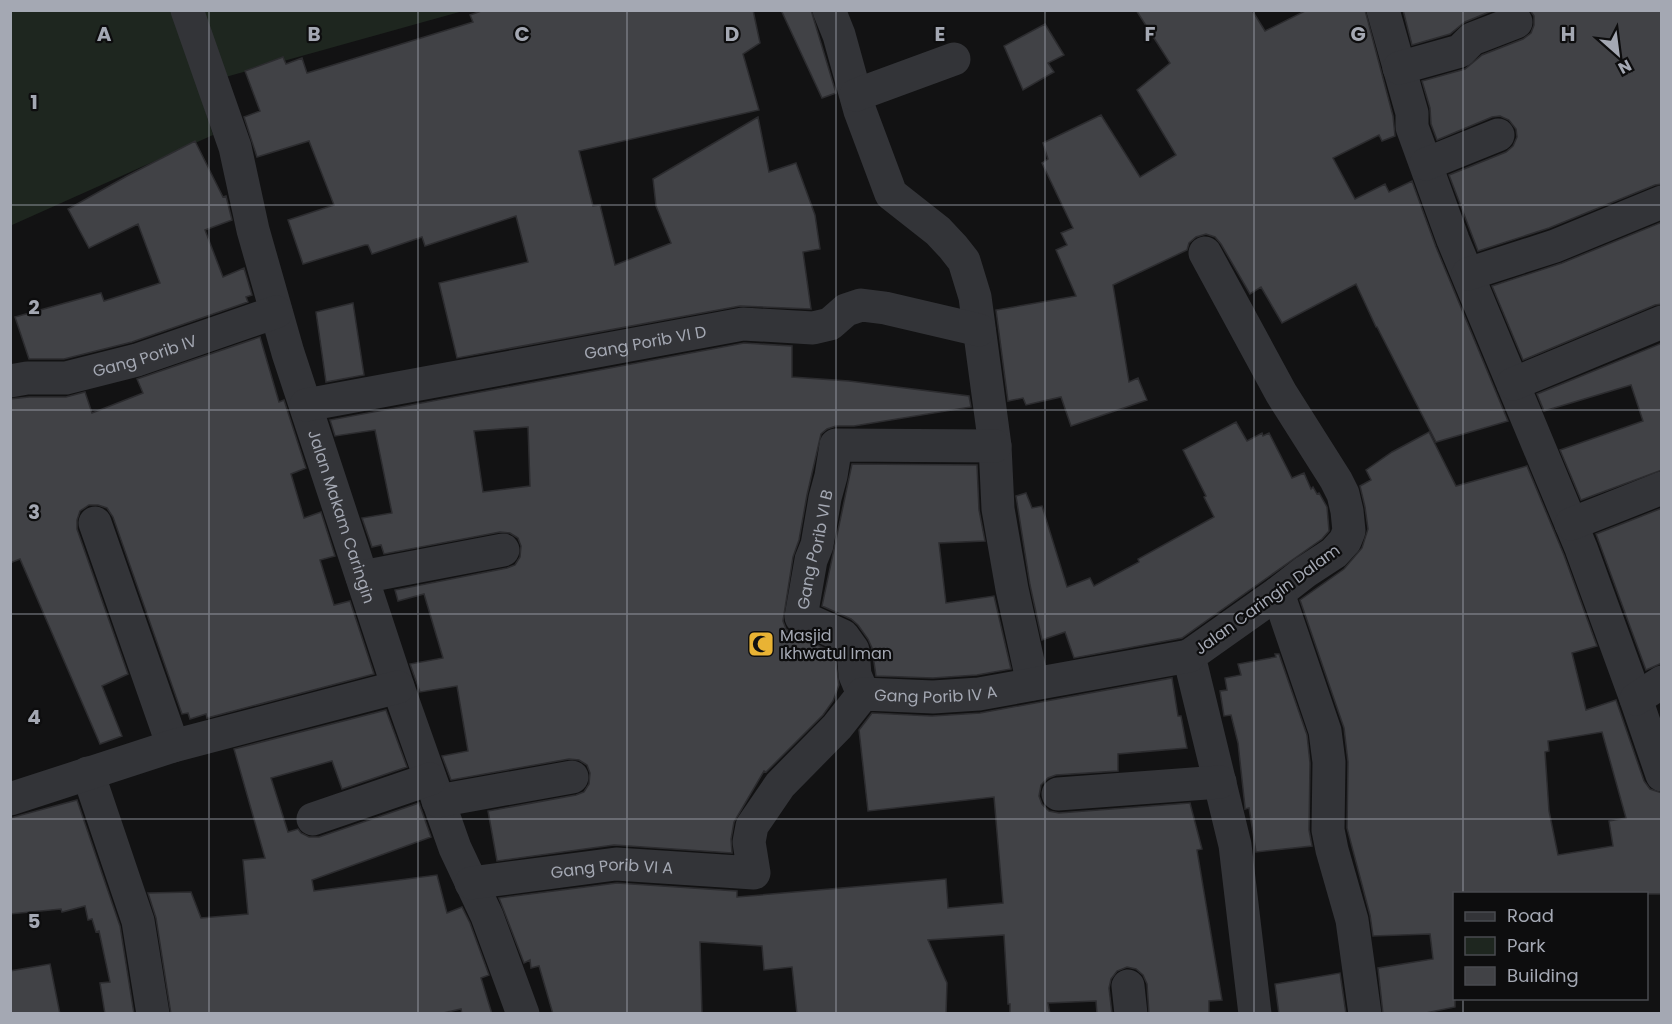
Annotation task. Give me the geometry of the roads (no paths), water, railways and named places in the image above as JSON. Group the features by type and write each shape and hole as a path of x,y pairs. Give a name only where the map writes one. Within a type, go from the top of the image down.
{"street":[{"name":"Jalan Makam Caringin","path":"187,10 235,147 253,230 276,312 398,687 455,848 510,973 523,1014"},
{"path":"829,10 840,35 860,111 891,194 938,231 964,261 975,297 995,446 998,509 1012,590 1033,684"},
{"path":"1383,10 1412,113 1412,127 1468,274 1571,524 1649,690 1662,775"},
{"path":"1399,68 1460,51 1472,39 1516,22"},
{"path":"856,95 954,59"},
{"path":"1426,164 1498,135"},
{"path":"1468,274 1555,246 1662,202"},
{"name":"Jalan Caringin Dalam","path":"1205,253 1281,393 1336,480 1343,494 1349,531 1345,541 1334,552 1189,656 1235,845 1256,1014"},
{"name":"Gang Porib VI D","path":"306,405 743,324 813,328 830,324 846,310 861,305 885,308 979,330"},
{"name":"Gang Porib IV","path":"10,381 27,378 66,378 137,360 276,312"},
{"path":"1513,384 1662,322"},
{"name":"Gang Porib VI B","path":"863,694 855,675 853,650 843,636 801,617 836,445 995,446"},
{"path":"1571,524 1662,488"},
{"path":"95,523 173,746"},
{"path":"362,577 503,550"},
{"path":"1278,593 1325,731 1329,762 1328,830 1352,920 1365,1014"},
{"name":"Gang Porib IV A","path":"754,873 748,842 752,826 780,785 837,727 863,694 933,697 979,694 1189,656"},
{"path":"12,792 88,773 173,746 398,687"},
{"path":"88,773 138,921 153,1014"},
{"path":"313,819 434,790 572,777"},
{"path":"1058,794 1220,782"},
{"name":"Gang Porib VI A","path":"471,883 616,864 754,873"}],"place":[{"name":"Masjid Ikhwatul Iman","path":"761,644"}]}
